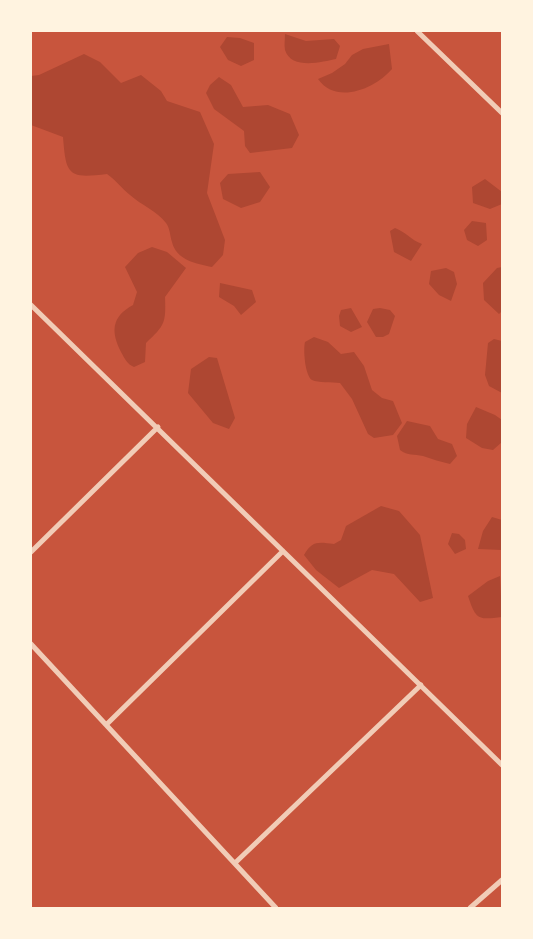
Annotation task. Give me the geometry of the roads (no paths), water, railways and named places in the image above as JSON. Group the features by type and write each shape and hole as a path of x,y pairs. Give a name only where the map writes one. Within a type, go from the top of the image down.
{"street":[{"path":"417,31 502,113"},
{"path":"31,305 502,765"},
{"path":"31,552 158,427"},
{"path":"106,724 283,551"},
{"path":"31,644 276,908"},
{"path":"235,863 421,686"},
{"path":"470,908 502,880"}]}
